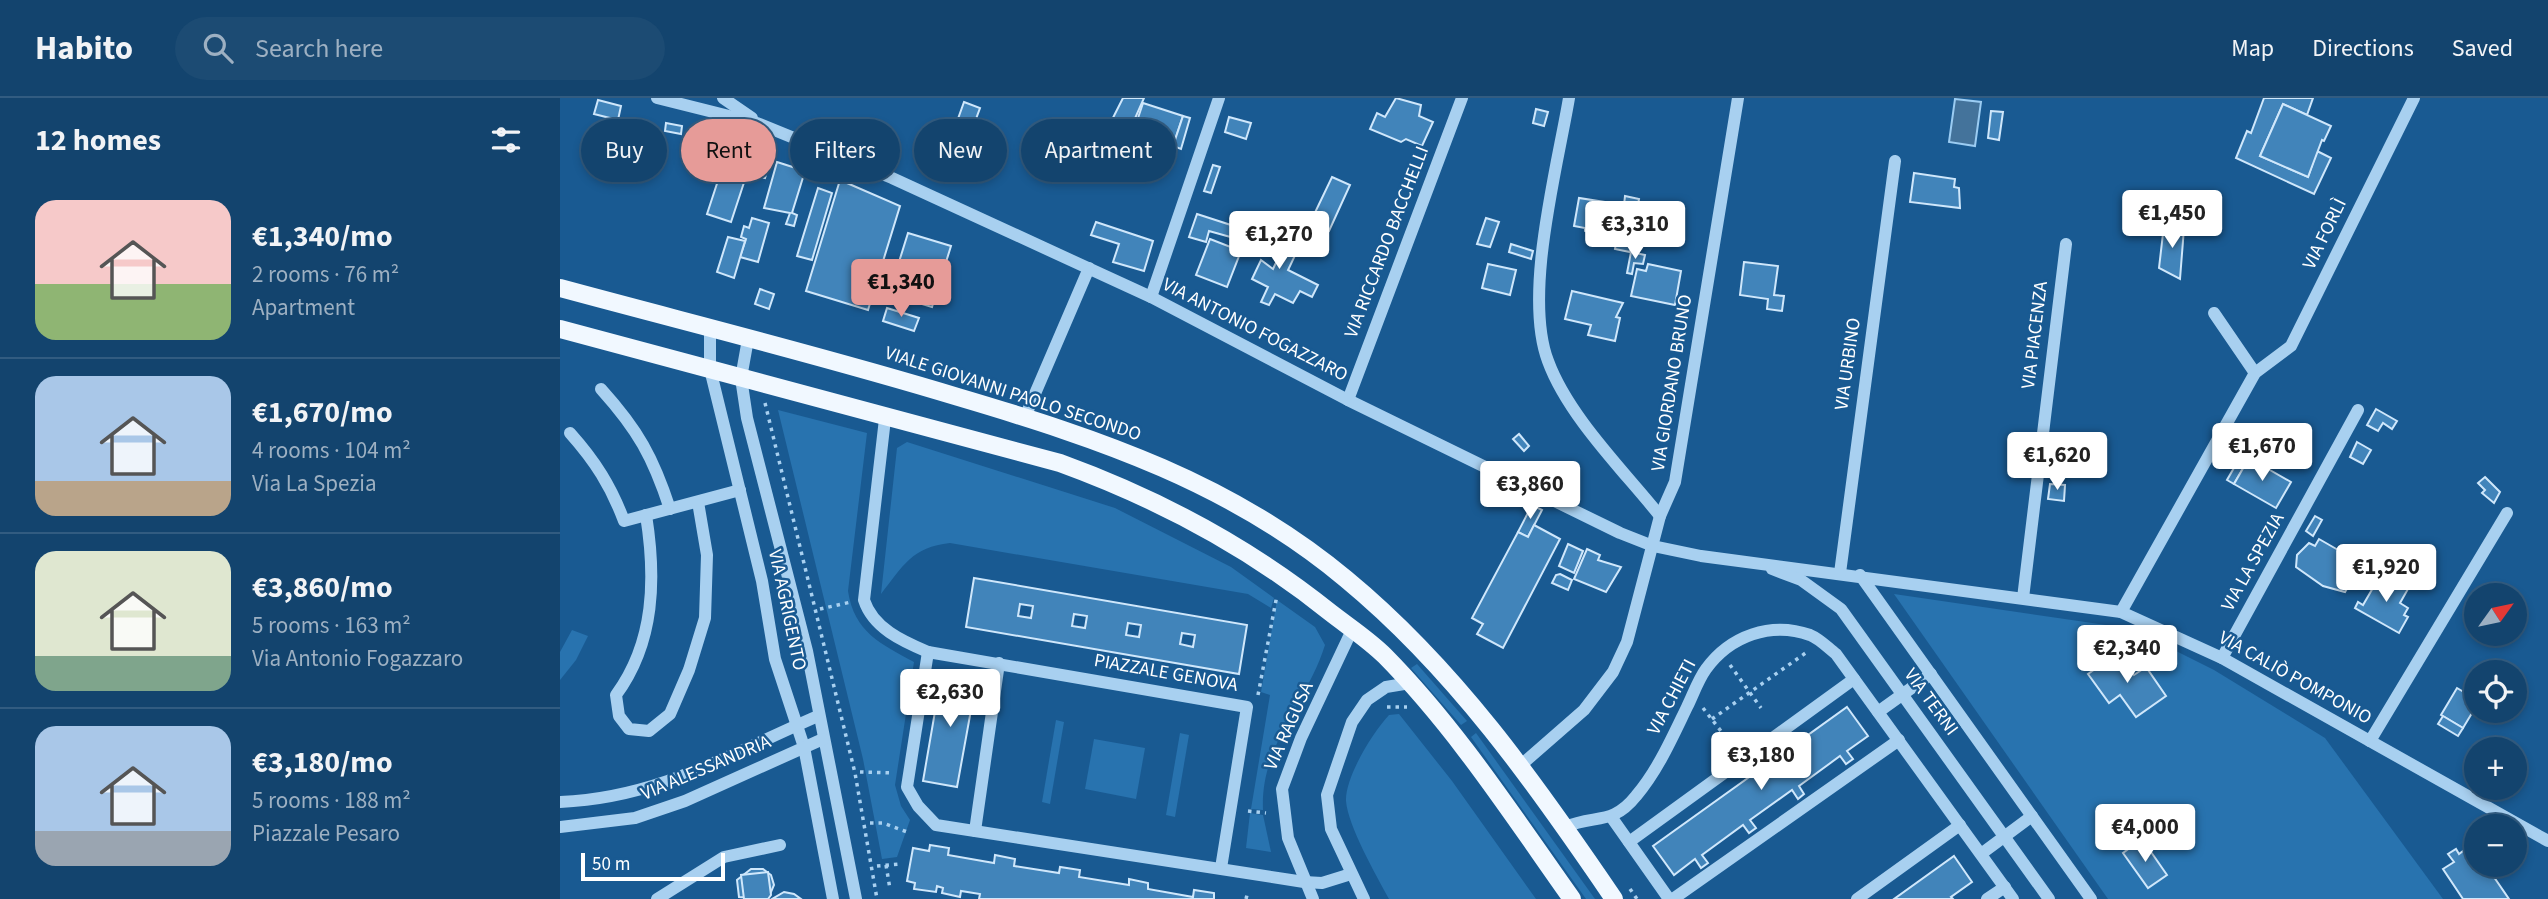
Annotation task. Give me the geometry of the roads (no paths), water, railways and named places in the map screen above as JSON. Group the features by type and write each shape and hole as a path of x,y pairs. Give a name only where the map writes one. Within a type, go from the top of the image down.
{"main road":[{"name":"VIALE GIOVANNI PAOLO SECONDO","path":"560,288 884,374 1025,417 1132,453 1190,478 1247,509 1345,578 1410,635 1466,696 1521,765 1614,899"},
{"path":"560,329 885,419 1059,463 1121,485 1233,543 1284,575 1410,682 1493,786 1572,899"}],"street":[{"name":"VIA ANTONIO FOGAZZARO","path":"657,98 741,119"},
{"path":"723,98 752,119"},
{"path":"1151,297 1219,98"},
{"name":"VIA RICCARDO BACCHELLI","path":"1349,400 1461,98"},
{"path":"1569,98 1538,285 1539,321 1548,361 1572,406 1660,516"},
{"name":"VIA GIORDANO BRUNO","path":"1521,765 1584,710 1613,671 1627,642 1660,516 1675,482 1738,98"},
{"name":"VIA FORLÌ","path":"2120,612 2255,373 2291,346 2414,98"},
{"name":"VIA ANTONIO FOGAZZARO","path":"776,131 892,178 1151,297 1349,400 1620,533 1653,546 1701,556 1840,573"},
{"name":"VIA URBINO","path":"1840,573 1895,161"},
{"name":"VIA PIACENZA","path":"2023,598 2066,244"},
{"path":"1025,417 1089,268"},
{"path":"2214,313 2255,373"},
{"name":"VIA AGRIGENTO","path":"710,329 710,369 762,581 775,659 799,724 833,899"},
{"name":"VIA AGRIGENTO","path":"748,339 741,378 747,418 807,651 818,716 845,829 856,899"},
{"path":"601,389 633,424 657,468 670,509"},
{"name":"VIA LA SPEZIA","path":"2222,658 2358,410"},
{"name":"PIAZZALE GENOVA","path":"885,419 864,600 868,613 880,625 904,641 928,652 1247,707 1221,868"},
{"path":"570,433 596,462 613,492 624,521 740,490"},
{"path":"646,515 653,561 652,604 633,667 616,695 619,716 629,729 649,731 670,715 690,670 705,618 708,555 698,502"},
{"path":"2370,741 2507,513"},
{"name":"VIA TERNI","path":"1752,562 1801,580 1841,609 2049,899"},
{"name":"VIA CALIÒ POMPONIO","path":"1840,573 2120,612 2222,658 2548,841"},
{"name":"VIA TERNI","path":"1860,575 2091,899"},
{"name":"VIA RAGUSA","path":"1314,899 1304,882 1288,838 1282,789 1301,738 1352,630"},
{"name":"VIA CHIETI","path":"1612,818 1636,797 1665,753 1705,670 1727,645 1759,631 1788,630 1813,636 1836,654 2013,899"},
{"path":"928,652 907,787 918,806 936,825 1304,882 1322,883 1351,874"},
{"path":"975,831 999,663"},
{"path":"1878,712 1931,674"},
{"path":"1629,842 1854,679"},
{"path":"1364,899 1331,829 1327,795 1352,722 1367,700 1386,687 1410,682"},
{"name":"VIA ALESSANDRIA","path":"560,802 632,794 652,788 818,716"},
{"name":"VIA ALESSANDRIA","path":"560,827 635,818 685,801 823,739"},
{"path":"1565,827 1576,822 1612,818 1671,899 1899,740"},
{"path":"1980,854 2032,816"},
{"path":"1857,899 1960,825"},
{"path":"657,899 724,858 780,845"},
{"path":"1987,899 2005,887"}]}
